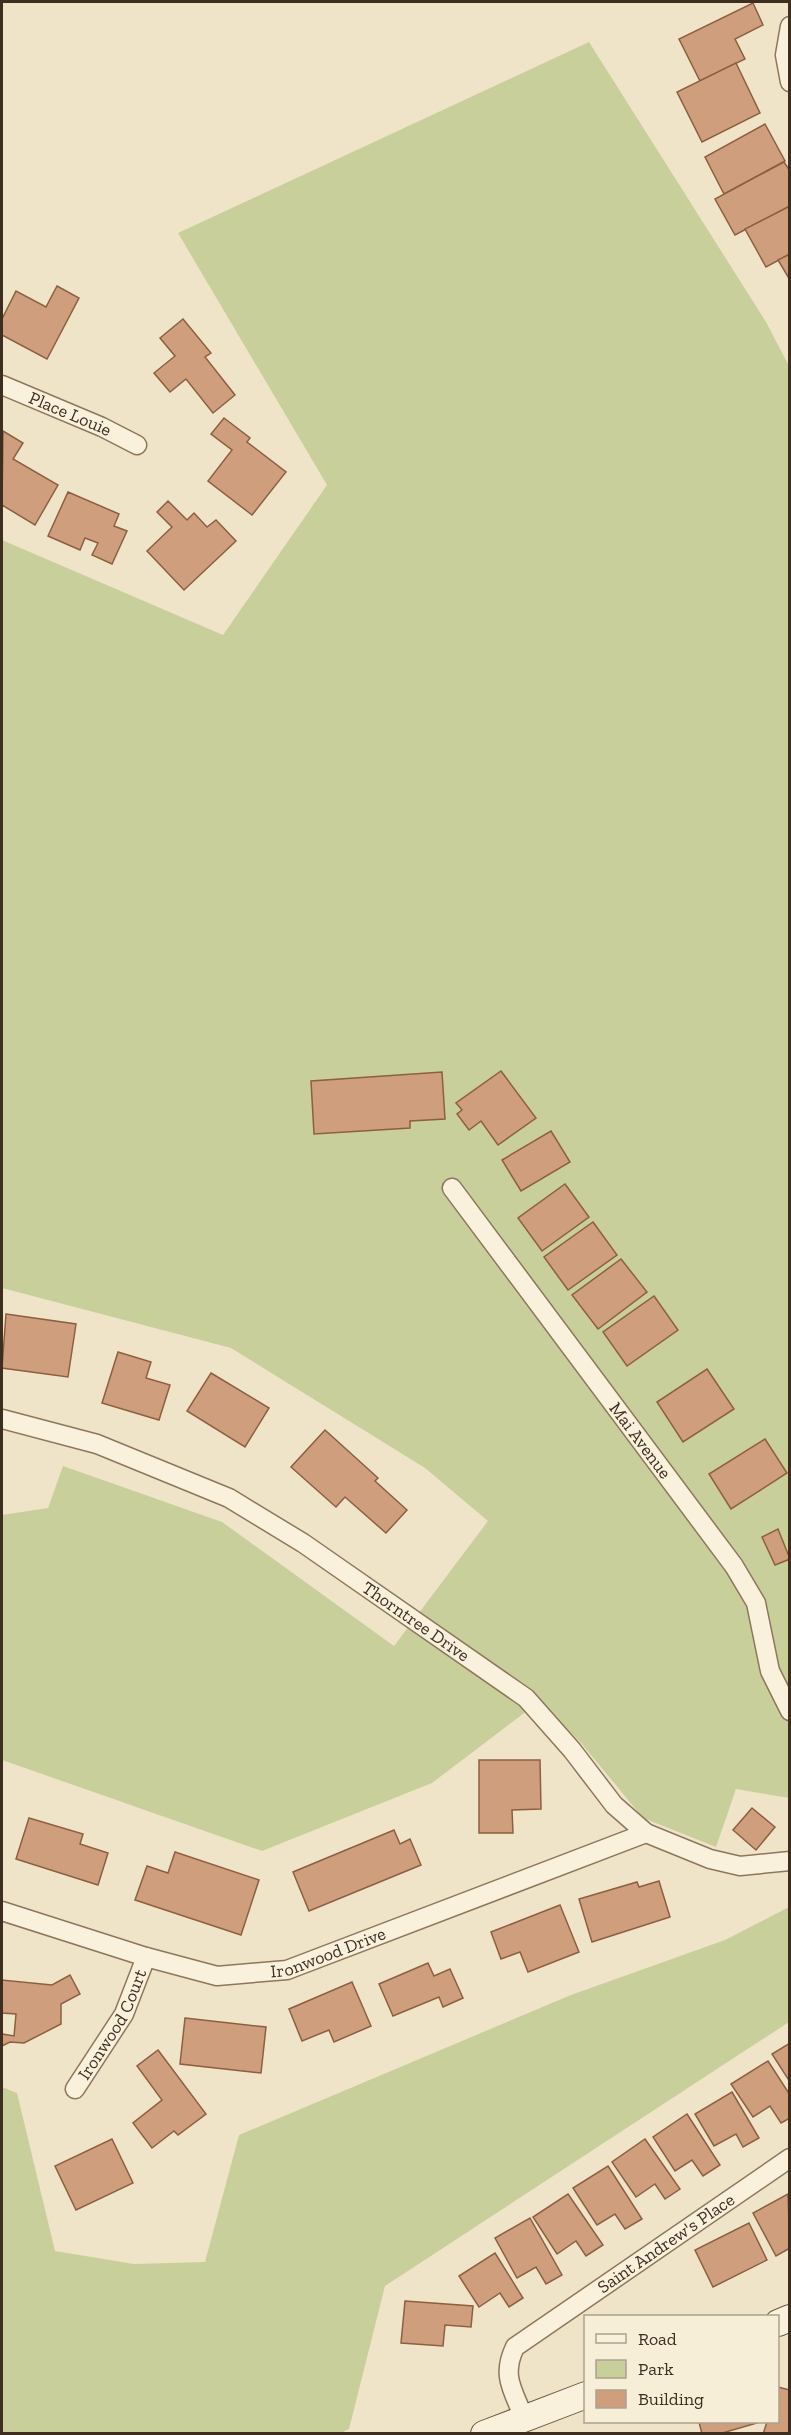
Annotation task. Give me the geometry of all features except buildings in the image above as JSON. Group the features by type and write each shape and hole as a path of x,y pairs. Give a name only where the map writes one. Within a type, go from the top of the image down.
{"main road":[{"path":"484,2433 584,2395"}],"street":[{"path":"789,26 785,55 789,82"},
{"name":"Place Louie","path":"2,385 102,427 137,445"},
{"name":"Mai Avenue","path":"452,1188 734,1566 756,1602 770,1671 789,1711"},
{"name":"Thorntree Drive","path":"2,1419 97,1444 229,1498 303,1543 526,1698 572,1750 614,1804 646,1833 710,1859 740,1866 789,1861"},
{"name":"Ironwood Drive","path":"2,1911 146,1957 217,1976 287,1970 646,1833"},
{"name":"Ironwood Court","path":"75,2089 124,2014 146,1957"},
{"name":"Saint Andrew's Place","path":"524,2418 507,2376 508,2362 515,2347 789,2158"}],"green space":[{"path":"589,42 766,322 789,366 789,1798 736,1789 716,1847 643,1818 581,1743 540,1701 432,1783 262,1851 2,1760 2,1515 48,1508 63,1466 222,1522 394,1646 488,1521 425,1468 231,1348 2,1288 2,540 223,635 327,485 178,233"},
{"path":"789,1907 789,2022 385,2286 349,2429 339,2434 2,2433 2,2087 17,2093 55,2251 134,2264 205,2262 239,2135 571,1995 725,1940"}]}
